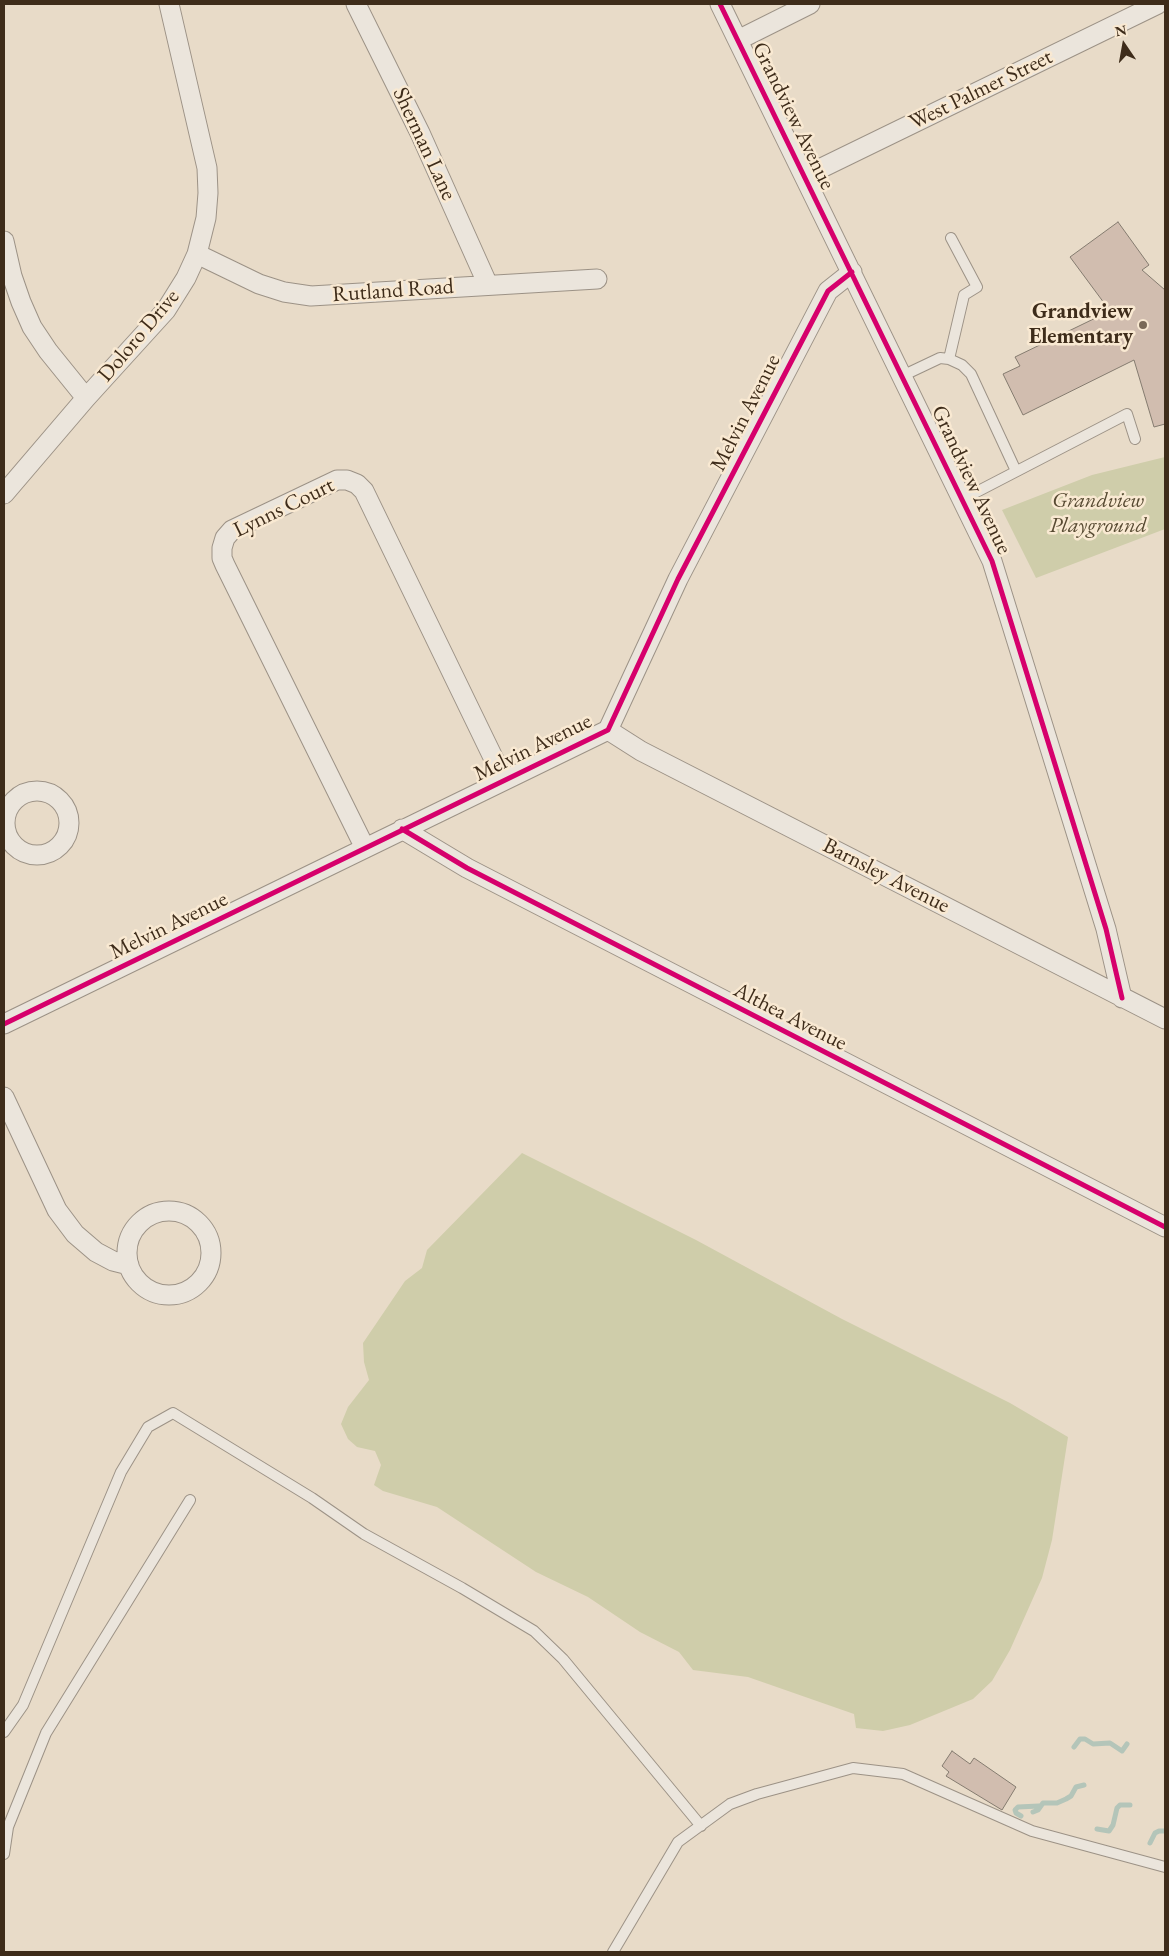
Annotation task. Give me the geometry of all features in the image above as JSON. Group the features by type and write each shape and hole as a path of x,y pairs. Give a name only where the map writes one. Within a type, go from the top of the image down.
{"street":[{"name":"Doloro Drive","path":"4,494 86,398 166,310 186,278 197,254 206,218 207,168 169,4"},
{"name":"Sherman Lane","path":"356,4 420,133 488,285"},
{"name":"Grandview Avenue","path":"720,4 992,561 1106,929 1122,998"},
{"path":"738,40 810,4"},
{"name":"West Palmer Street","path":"805,176 1158,4"},
{"path":"4,241 18,294 32,327 48,351 86,398"},
{"name":"Rutland Road","path":"197,254 259,284 284,292 311,296 597,279"},
{"name":"Melvin Avenue","path":"4,1024 608,730 678,579 828,290 852,272"},
{"name":"Lynns Court","path":"365,848 222,558 225,538 232,530 241,525 337,480 352,482 364,491 504,780"},
{"name":"Barnsley Avenue","path":"608,730 641,750 1165,1019"},
{"name":"Althea Avenue","path":"402,830 467,868 1165,1227"},
{"path":"4,1098 57,1210 75,1234 96,1252 129,1265 138,1282 150,1290 162,1294 176,1294 190,1289 201,1280 208,1267 211,1253 206,1234 197,1222 185,1215 171,1211 156,1213 135,1228 128,1241 127,1256 129,1265"}],"lane":[{"path":"948,359 964,295 977,287 951,238"},
{"path":"902,376 940,358 948,359 962,366 970,374 1016,471"},
{"path":"963,499 1126,414 1135,439"},
{"path":"4,1732 23,1705 122,1472 148,1427 173,1412 312,1498 364,1534 462,1588 534,1631 563,1659 701,1826"},
{"path":"4,1854 8,1827 46,1733 190,1500"},
{"path":"613,1952 678,1842 730,1804 757,1794 853,1768 903,1774 1032,1831 1165,1867"}],"green space":[{"name":"Grandview Playground","path":"1165,457 1165,529 1036,578 1002,510 1092,475"},
{"path":"522,1153 696,1240 842,1319 1010,1403 1068,1437 1052,1540 1042,1578 1010,1650 992,1681 973,1699 910,1725 883,1731 856,1728 854,1714 748,1677 693,1670 679,1652 640,1632 588,1597 536,1572 437,1507 383,1491 374,1485 381,1465 375,1451 357,1447 348,1439 341,1424 348,1407 369,1380 364,1362 363,1343 405,1281 422,1268 427,1250"}],"building":[{"name":"Grandview Elementary","path":"1118,222 1149,265 1142,270 1165,290 1165,424 1154,427 1134,360 1023,415 1003,374 1020,366 1015,357 1110,311 1070,257"},
{"path":"952,1751 970,1764 974,1758 1016,1787 1002,1810 946,1776 949,1772 942,1766"}],"waterway":[{"path":"1074,1747 1080,1739 1085,1739 1093,1744 1110,1743 1122,1751 1127,1744"},
{"path":"1033,1812 1038,1810 1043,1803 1057,1803 1066,1799 1071,1796 1076,1787 1084,1785"},
{"path":"1097,1829 1109,1831 1113,1825 1117,1808 1120,1805 1130,1805"},
{"path":"1021,1816 1016,1813 1015,1810 1018,1807 1039,1806"},
{"path":"1150,1843 1155,1833 1165,1831"}],"cycle path":[{"path":"720,4 992,561 1106,929 1122,998"},
{"path":"4,1024 608,730 678,579 828,291 852,272"},
{"path":"402,829 467,868 1165,1227"}],"place":[{"name":"Grandview Elementary","path":"1143,325"}]}
